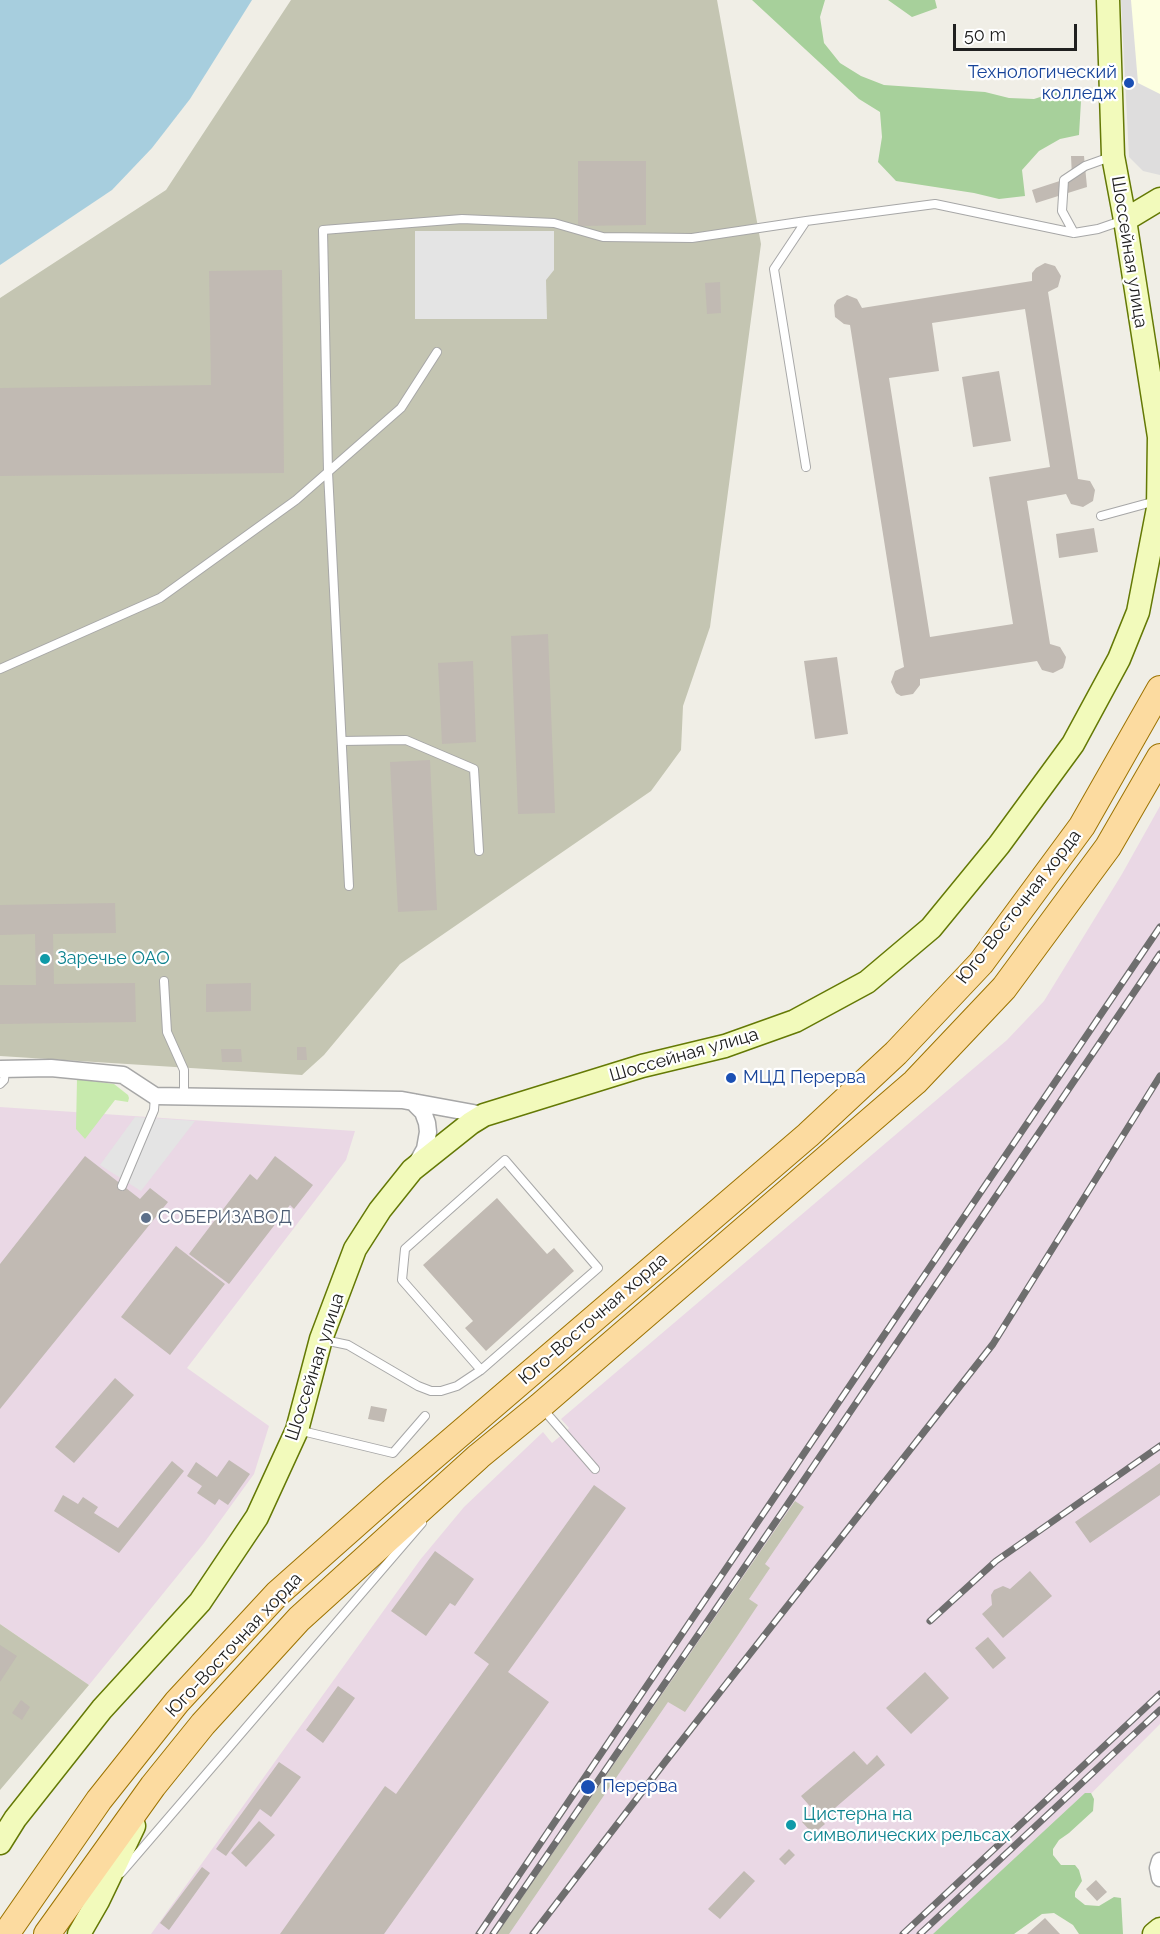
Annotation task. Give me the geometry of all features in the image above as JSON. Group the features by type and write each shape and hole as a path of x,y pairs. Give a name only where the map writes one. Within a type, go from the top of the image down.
{"main road":[{"name":"Шоссейная улица","path":"0,1843 15,1819 102,1709 200,1602 257,1517 297,1430 321,1339 355,1249 380,1210 412,1170 484,1115 642,1066 725,1046 795,1021 867,982 931,928 999,845 1072,744 1119,659 1138,612 1158,501 1159,437 1113,156 1108,0"},
{"path":"1125,220 1160,200"},
{"name":"Юго-Восточная хорда","path":"6,1934 99,1800 177,1702 277,1594 401,1484 808,1135 896,1053 981,963 1082,826 1160,689"},
{"name":"Юго-Восточная хорда","path":"47,1934 153,1786 203,1724 299,1619 479,1456 540,1406 923,1074 1005,988 1108,847 1160,757"},
{"path":"79,1934 153,1786"},
{"path":"1154,1934 1160,1929"}],"street":[{"path":"2,1074 51,1068 123,1075 155,1096 362,1099 413,1102 484,1115"},
{"path":"412,1170 425,1149 428,1132 423,1112 413,1102"},
{"path":"1160,1861 1158,1868 1160,1878"}],"lane":[{"path":"1074,233 1062,211 1064,180 1085,166 1113,156"},
{"path":"349,886 328,472 323,230 462,219 554,223 603,237 692,238 935,204 1074,233 1098,229 1125,220"},
{"path":"806,221 774,269 806,467"},
{"path":"0,669 160,598 296,500 401,408 437,352"},
{"path":"1101,516 1158,501"},
{"path":"342,741 406,740 474,769 479,850"},
{"path":"165,981 167,1032 184,1070 184,1097"},
{"path":"123,1186 154,1110 155,1096"},
{"path":"321,1339 348,1345 418,1386 431,1391 457,1386 481,1370 598,1268 505,1160 405,1249 402,1280 481,1370"},
{"path":"540,1406 595,1469"},
{"path":"297,1430 393,1453 425,1416"},
{"path":"433,1510 479,1456"},
{"path":"98,1900 425,1520"}],"shaded area":[{"path":"291,0 717,0 761,244 710,627 683,706 681,750 651,791 400,964 324,1055 302,1075 0,1056 0,298 166,190"},
{"path":"1121,0 1160,0 1160,175 1143,171 1129,157"},
{"path":"1131,0 1160,0 1160,94 1138,83"},
{"path":"415,231 554,231 554,270 546,280 547,319 415,319"},
{"path":"1160,806 1160,1724 952,1934 151,1934 420,1560 464,1507 543,1432 552,1443 564,1433 569,1428 561,1419 1007,1040 1044,1001 1122,874"},
{"path":"0,1107 355,1131 346,1160 187,1368 269,1426 254,1474 204,1543 89,1685 0,1624"},
{"path":"135,1117 195,1121 141,1191 100,1165"},
{"name":"Перерва","path":"795,1501 804,1507 765,1564 770,1568 749,1599 758,1605 736,1638 685,1712 668,1702 509,1934 497,1934"},
{"path":"0,1624 89,1685 0,1790"}],"green space":[{"path":"752,0 825,0 820,17 824,43 840,63 861,76 884,85 985,92 1009,98 1034,99 1059,91 1081,101 1079,135 1060,139 1039,151 1022,170 1025,196 999,199 896,181 878,162 882,137 880,112 859,99"},
{"path":"888,0 935,0 937,8 912,17"},
{"path":"77,1079 114,1084 129,1098 128,1102 115,1100 85,1139 76,1129"},
{"path":"1085,1793 1091,1793 1094,1799 1093,1811 1059,1840 1053,1849 1053,1855 1061,1865 1075,1865 1079,1870 1082,1881 1075,1892 1075,1897 1085,1905 1099,1906 1114,1897 1121,1898 1123,1934 1079,1934 1073,1925 1054,1913 1042,1914 1014,1934 933,1934"}],"water":[{"path":"0,0 252,0 190,99 152,148 112,190 0,265"}],"building":[{"path":"1071,156 1084,156 1087,187 1036,203 1032,190 1072,177"},
{"path":"578,161 646,161 646,225 578,226"},
{"path":"1045,263 1055,266 1061,276 1058,287 1048,292 1078,479 1090,481 1095,490 1093,501 1083,507 1071,504 1066,494 1027,501 1050,644 1060,647 1066,657 1065,662 1063,668 1053,673 1042,670 1037,661 920,679 920,685 913,694 901,696 896,693 891,682 895,671 904,667 850,325 844,324 835,317 834,305 837,300 847,295 857,299 862,308 1032,281 1032,273","holes":["1025,309 1050,467 989,477 1013,624 930,637 889,378 939,371 932,323"]},
{"path":"282,270 284,473 0,476 0,388 211,385 209,271"},
{"path":"720,282 721,313 707,314 705,283"},
{"path":"999,371 1011,441 973,447 962,377"},
{"path":"1094,528 1098,552 1059,558 1056,534"},
{"path":"548,634 555,813 518,814 511,636"},
{"path":"837,657 848,734 815,739 804,661"},
{"path":"473,661 476,742 442,744 438,663"},
{"path":"430,760 437,910 398,912 390,762"},
{"name":"Заречье ОАО","path":"115,903 116,933 53,934 54,984 135,983 136,1022 0,1024 0,985 36,985 35,934 0,935 0,905"},
{"path":"251,983 251,1011 206,1012 206,984"},
{"path":"297,1047 306,1047 307,1060 297,1060"},
{"path":"221,1049 241,1049 242,1062 222,1062"},
{"path":"85,1156 140,1199 150,1188 168,1202 0,1409 0,1264"},
{"path":"275,1156 313,1185 294,1209 290,1205 229,1284 189,1254 250,1174 257,1180"},
{"path":"497,1198 547,1254 554,1248 574,1271 486,1351 465,1328 473,1321 423,1265"},
{"path":"176,1246 225,1284 170,1355 121,1317"},
{"path":"115,1378 134,1395 74,1463 55,1447"},
{"path":"371,1406 387,1409 384,1422 368,1419"},
{"path":"229,1460 250,1474 228,1505 219,1499 215,1505 197,1493 202,1486 187,1476 196,1462 217,1477"},
{"path":"172,1461 184,1471 119,1553 54,1511 63,1495 78,1504 83,1497 98,1507 94,1513 118,1528"},
{"path":"1160,1463 1160,1495 1090,1543 1075,1522"},
{"path":"594,1485 626,1508 508,1672 549,1702 384,1934 280,1934 385,1786 396,1794 489,1664 474,1653"},
{"path":"435,1551 474,1579 455,1606 450,1603 426,1636 391,1611"},
{"path":"1030,1571 1052,1596 1003,1638 982,1614 992,1605 991,1595 994,1590 1003,1586 1010,1589"},
{"path":"988,1637 1006,1658 993,1669 975,1648"},
{"path":"0,1645 17,1656 0,1682"},
{"path":"925,1672 949,1698 911,1734 886,1708"},
{"path":"338,1686 355,1698 323,1743 306,1730"},
{"path":"21,1700 30,1707 22,1720 12,1713"},
{"path":"854,1751 867,1765 877,1755 885,1765 821,1820 825,1824 813,1834 802,1822 814,1811 801,1796"},
{"path":"279,1762 301,1777 271,1817 260,1809 226,1856 216,1849"},
{"path":"259,1821 275,1835 246,1867 231,1853"},
{"path":"789,1849 795,1855 785,1865 779,1859"},
{"path":"202,1867 210,1873 169,1930 160,1923"},
{"path":"744,1871 755,1881 720,1919 708,1909"},
{"path":"1096,1880 1107,1892 1097,1901 1086,1889"},
{"path":"1045,1918 1060,1934 1027,1934"}],"railway":[{"path":"479,1934 1160,927"},
{"path":"493,1934 1160,954"},
{"path":"533,1934 993,1344 1160,1076"},
{"path":"930,1621 996,1561 1160,1446"},
{"path":"903,1934 1160,1694"},
{"path":"920,1934 1160,1710"}],"place":[{"name":"Технологический колледж","path":"1129,83"},
{"name":"Заречье ОАО","path":"45,959"},
{"name":"МЦД Перерва","path":"731,1078"},
{"name":"СОБЕРИЗАВОД","path":"146,1218"},
{"name":"Перерва","path":"588,1787"},
{"name":"Цистерна на символических рельсах","path":"791,1825"}]}
